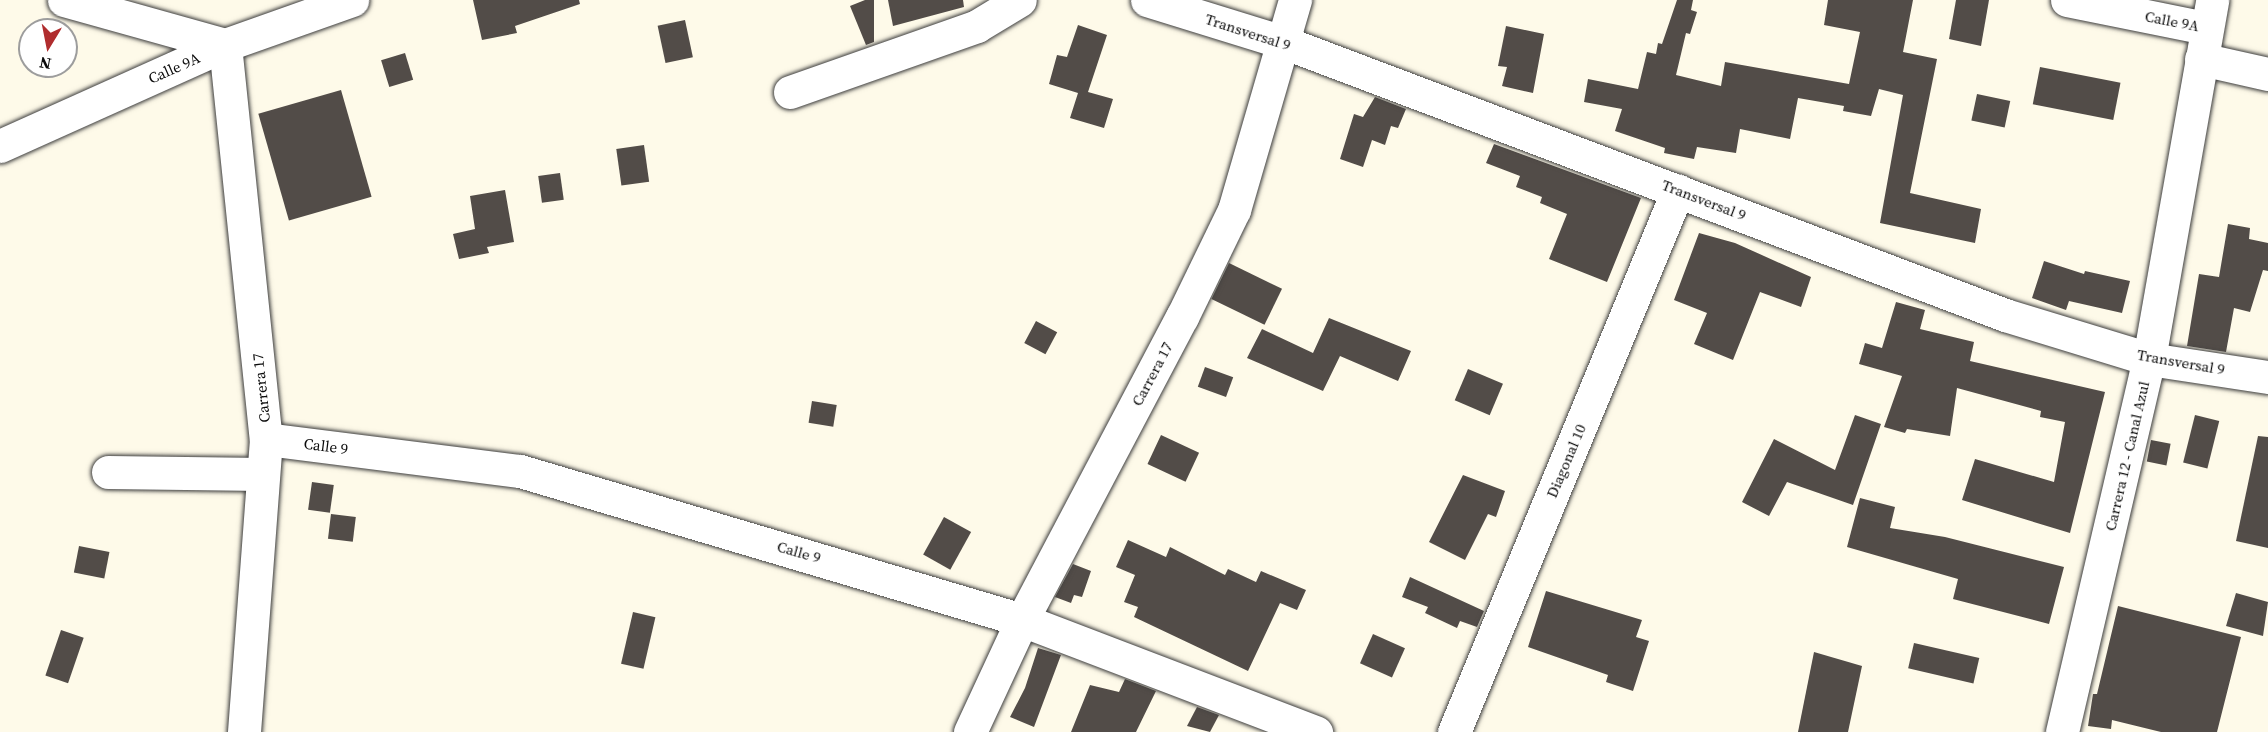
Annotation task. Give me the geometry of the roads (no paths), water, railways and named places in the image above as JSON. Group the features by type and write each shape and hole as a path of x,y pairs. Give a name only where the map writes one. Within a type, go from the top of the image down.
{"street":[{"path":"64,0 225,45"},
{"name":"Calle 9A","path":"0,146 225,45 352,0"},
{"path":"790,92 977,26 1020,0"},
{"name":"Transversal 9","path":"1146,0 1283,42 2005,315 2149,359 2268,376"},
{"name":"Carrera 17","path":"970,732 1022,620 1182,317 1234,210 1295,0"},
{"name":"Calle 9A","path":"2067,0 2206,29 2268,74"},
{"name":"Carrera 12 - Canal Azul","path":"2062,732 2149,359 2206,29"},
{"name":"Carrera 17","path":"225,45 266,439 244,732"},
{"name":"Diagonal 10","path":"1454,732 1678,190"},
{"name":"Calle 9","path":"266,439 520,471 1022,620 1316,732"},
{"path":"108,472 263,474"}]}
